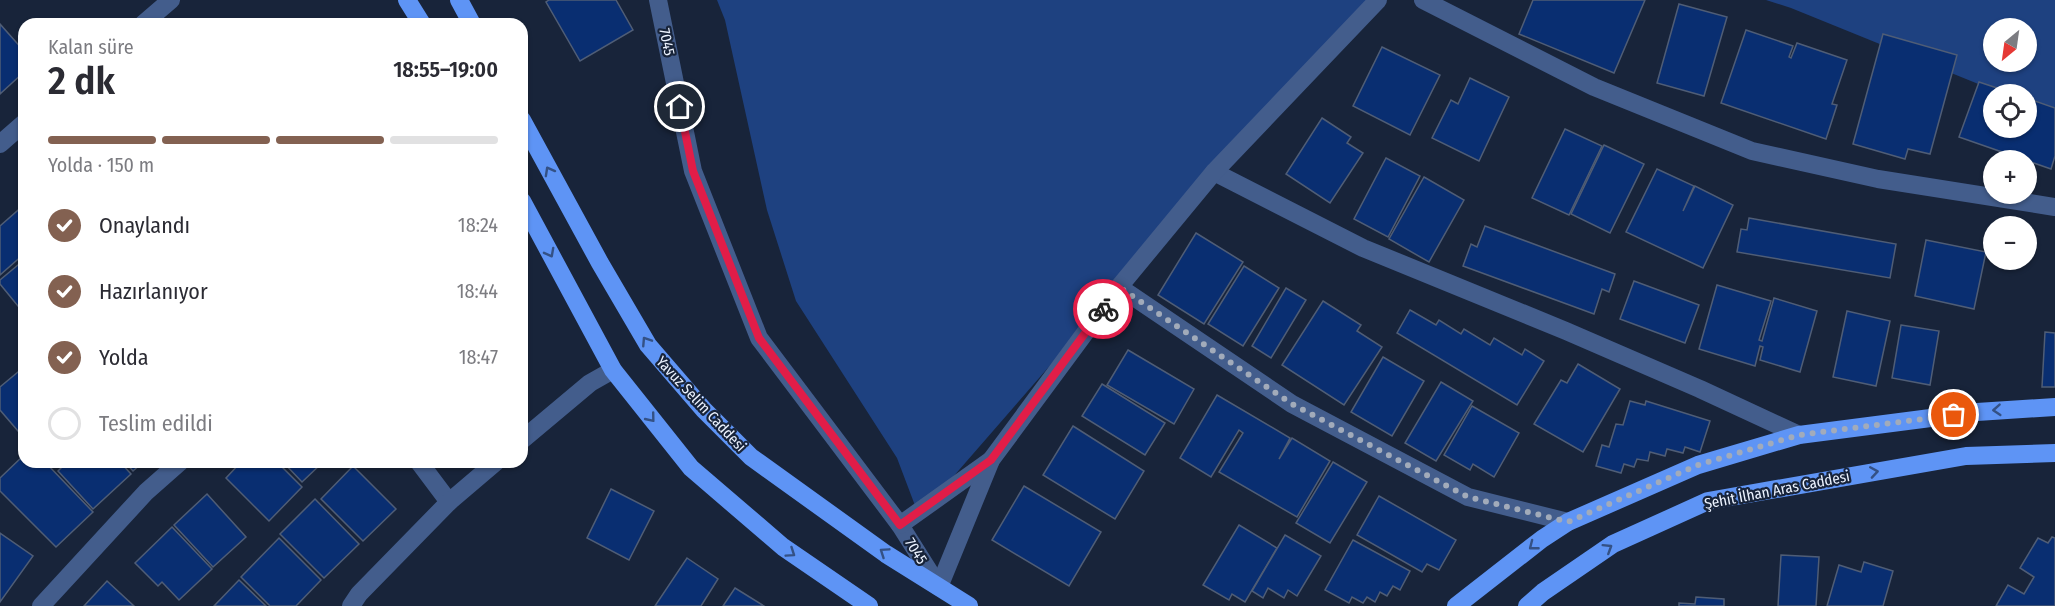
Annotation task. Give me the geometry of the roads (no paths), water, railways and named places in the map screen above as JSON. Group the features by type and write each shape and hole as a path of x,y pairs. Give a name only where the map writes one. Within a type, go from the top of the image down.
{"main road":[{"path":"407,0 418,18"},
{"path":"459,0 469,18"},
{"name":"Yavuz Selim Caddesi","path":"528,131 648,345 704,410 751,457 886,554 969,606"},
{"path":"528,212 613,370 692,468 783,547 869,606"},
{"path":"1456,606 1542,539 1568,522 1698,465 1799,435 1977,412 2055,407"},
{"name":"Şehit İlhan Aras Caddesi","path":"1527,606 1543,592 1613,544 1708,501 1966,456 2055,453"}],"street":[{"path":"149,18 171,0"},
{"name":"7045","path":"658,0 693,171 759,338 900,525 939,586"},
{"path":"939,586 991,460 1119,287 1214,172 1378,0"},
{"path":"1423,0 1594,87 1752,151 1878,179 2055,207"},
{"path":"0,144 18,128"},
{"path":"1214,172 1363,248 1700,389 1799,435"},
{"path":"1119,287 1292,404 1468,497 1568,522"},
{"path":"528,435 590,383 613,370"},
{"path":"900,525 991,460"},
{"path":"41,606 146,492 173,468"},
{"path":"423,468 450,502"},
{"path":"351,606 359,594 450,502 489,468"}]}
